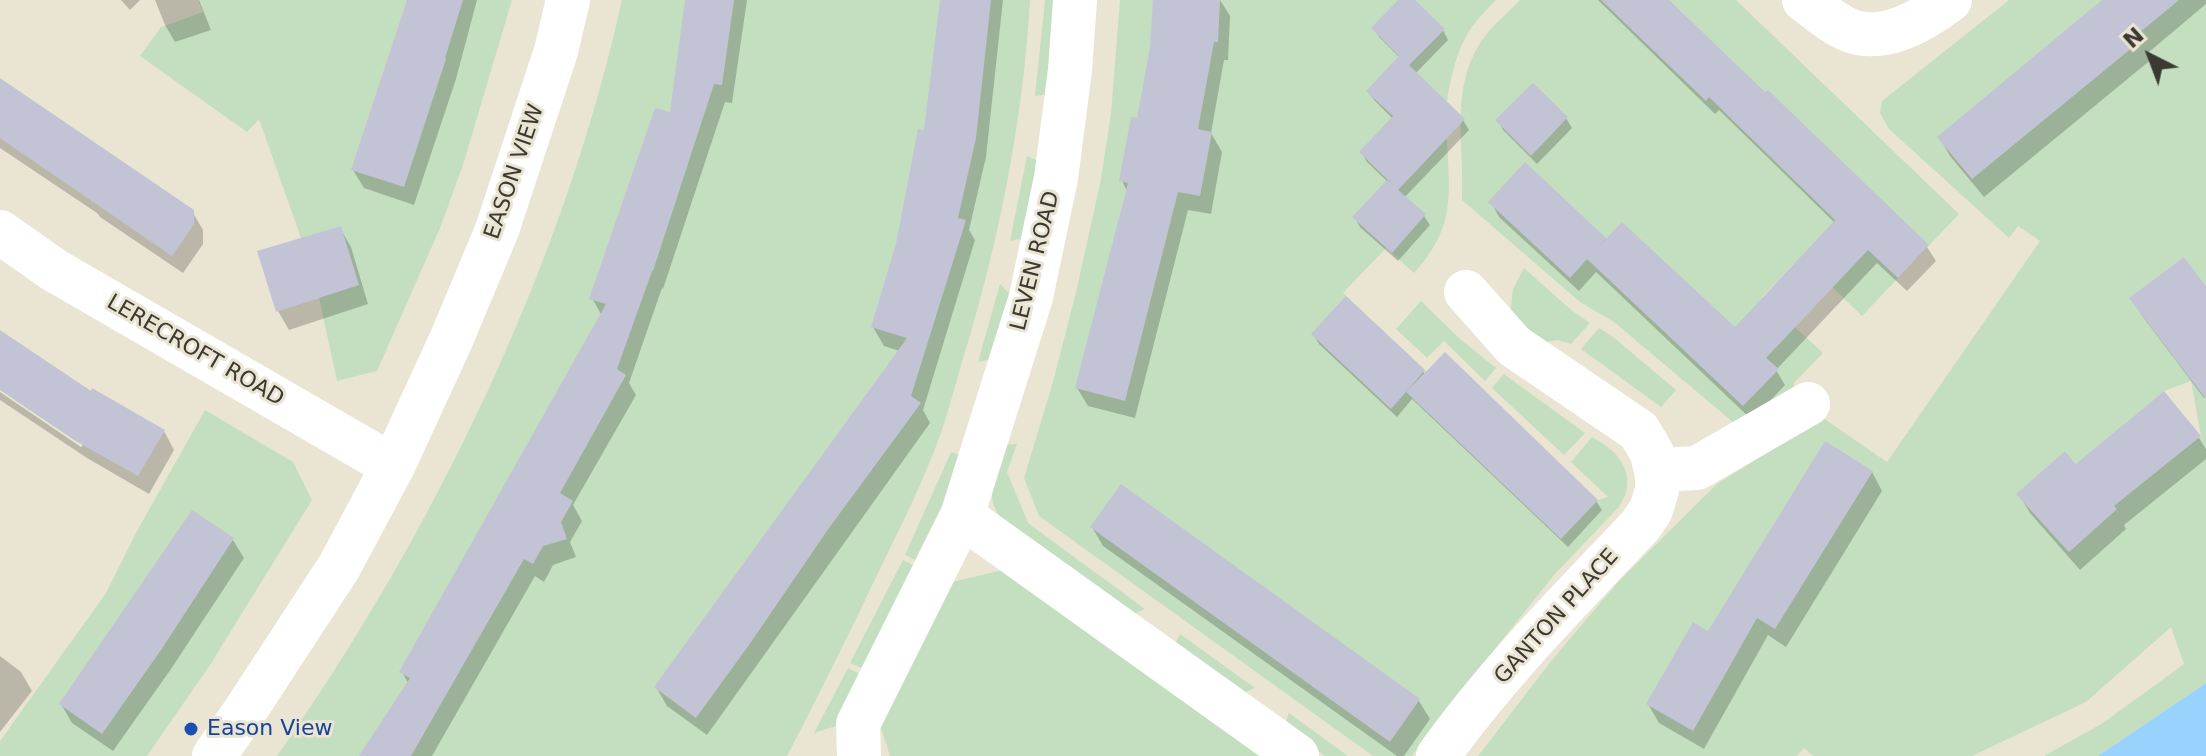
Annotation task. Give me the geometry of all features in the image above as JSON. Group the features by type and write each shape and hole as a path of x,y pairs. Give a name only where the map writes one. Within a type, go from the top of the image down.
{"street":[{"name":"EASON VIEW","path":"214,756 339,567 393,466 497,230 556,51 568,0"},
{"name":"LEVEN ROAD","path":"859,756 858,724 962,516 1031,297 1056,178 1070,70 1075,0"},
{"path":"1804,0 1831,21 1854,32 1881,34 1911,25 1950,0"},
{"name":"LERECROFT ROAD","path":"0,232 54,270 393,466"},
{"name":"GANTON PLACE","path":"1438,756 1463,721 1527,647 1640,526 1651,510 1657,490 1652,453 1639,431 1514,346 1466,292"},
{"path":"1656,470 1697,468 1808,404"},
{"path":"962,516 1297,756"}],"green space":[{"path":"198,0 512,0 463,165 440,228 377,371 337,381 319,298 259,119 247,132 140,56 161,27 203,12"},
{"path":"622,0 1030,0 1015,140 997,233 944,425 912,503 787,756 277,756 389,581 440,489 486,394 528,297 565,199 597,100"},
{"path":"1045,0 1056,0 1049,94 1035,96"},
{"path":"1120,0 1496,0 1469,32 1452,76 1446,114 1449,196 1437,241 1414,273 1386,248 1343,293 1426,371 1561,465 1598,500 1608,497 1571,462 1592,437 1619,458 1627,476 1627,486 1619,507 1554,575 1412,756 1373,756 1039,516 1024,478 1053,382 1101,179 1111,113"},
{"path":"1520,0 1736,0 1959,214 1862,316 1832,287 1827,294 1794,264 1762,297 1823,353 1794,383 1795,391 1740,428 1614,322 1580,302 1462,200 1461,115 1466,75 1485,36"},
{"path":"2009,0 2206,0 2206,286 2184,257 2130,298 2191,380 2206,369 2206,683 2098,756 2044,756 2103,723 2184,664 2171,627 2086,702 1972,756 1813,756 1804,748 1797,756 1478,756 1552,660 1618,582 1717,484 1823,418 1887,462 2040,241 2018,226 2009,238 1889,129 1880,113 1882,101","holes":["2191,381 2201,436 2159,469 2123,425 2164,391","2065,451 2117,509 2069,552 2017,495"]},
{"path":"1027,156 1040,162 1025,238 1010,241"},
{"path":"1524,268 1590,323 1571,344 1533,339 1510,314 1513,289"},
{"path":"1000,284 1011,295 993,359 978,362"},
{"path":"1421,301 1496,368 1485,381 1444,341 1427,358 1396,329"},
{"path":"1599,328 1676,390 1661,407 1581,349"},
{"path":"1504,374 1585,433 1564,455 1492,388"},
{"path":"205,410 293,462 312,500 210,665 147,756 0,756 0,741 106,593"},
{"path":"1017,444 1007,472 1028,523 1145,609 1131,615 1002,520 993,502 994,474 1002,445"},
{"path":"951,452 963,456 915,560 905,555"},
{"path":"903,560 913,565 862,668 850,663"},
{"path":"1006,569 1264,756 890,756 877,716 948,583"},
{"path":"1180,634 1255,688 1241,694 1174,646"},
{"path":"848,668 860,674 839,725 814,733"},
{"path":"1289,713 1348,756 1325,756 1284,726"}],"water":[{"path":"2206,683 2206,756 2098,756"}],"building":[{"path":"407,0 463,0 404,187 351,170"},
{"path":"685,0 734,0 722,85 714,84 653,271 617,369 626,375 560,493 573,501 561,522 567,539 543,546 533,564 524,559 411,756 359,756 410,678 399,672 606,304 589,299 655,108 670,112"},
{"path":"940,0 991,0 976,138 958,218 966,220 911,396 921,403 696,718 654,687 907,338 871,327 896,244 918,129 924,130"},
{"path":"1153,0 1220,0 1218,42 1214,42 1198,129 1212,132 1200,196 1178,192 1125,401 1075,388 1128,183 1119,181 1131,117 1137,118 1150,48"},
{"path":"1398,0 1415,0 1445,29 1409,65 1465,119 1398,190 1426,214 1392,253 1352,217 1387,180 1392,184 1359,152 1393,116 1366,91 1399,56 1371,28"},
{"path":"1601,0 1669,0 1929,245 1898,278 1868,250 1766,358 1779,369 1743,406 1587,259 1570,278 1488,202 1525,162 1606,238 1597,248 1622,222 1735,327 1835,220 1709,97 1706,101"},
{"path":"2102,0 2179,0 2139,33 2144,38 1972,179 1937,137"},
{"path":"0,78 194,210 194,224 172,256 0,138"},
{"path":"1533,83 1568,117 1531,156 1495,120"},
{"path":"341,226 359,285 276,312 257,251"},
{"path":"2184,257 2206,286 2206,399 2129,298"},
{"path":"1346,296 1425,370 1391,409 1311,334"},
{"path":"0,330 91,391 92,388 165,430 138,476 74,440 0,390"},
{"path":"1445,352 1598,500 1561,539 1406,392"},
{"path":"2164,391 2201,436 2114,506 2117,509 2069,552 2016,494 2065,451 2076,464"},
{"path":"1825,441 1873,471 1775,629 1757,618 1693,731 1646,704 1693,622 1708,631"},
{"path":"1121,484 1420,699 1390,742 1090,527"},
{"path":"192,510 234,538 102,734 59,704"}],"place":[{"name":"Eason View","path":"191,729"}]}
